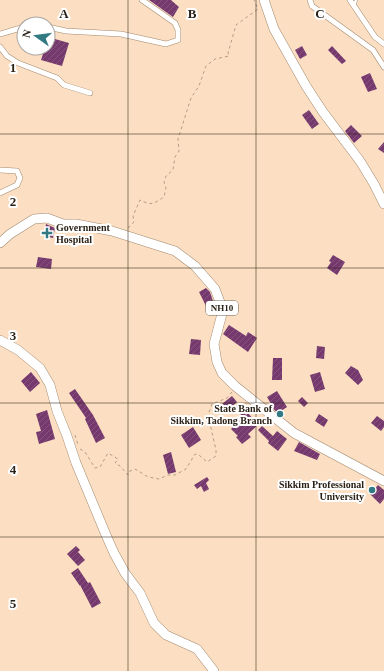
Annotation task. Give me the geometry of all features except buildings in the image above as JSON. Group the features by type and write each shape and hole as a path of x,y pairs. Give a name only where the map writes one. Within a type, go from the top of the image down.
{"highway":[{"path":"264,0 274,29 306,86 323,112 360,161 384,204"},
{"name":"NH10","path":"0,243 10,234 34,219 47,218 63,224 83,225 112,230 175,251 195,266 216,289 223,310 214,344 217,362 222,373 235,386 294,434 384,481"},
{"path":"0,340 18,350 40,368 50,385 57,411 76,463 114,553 125,573 140,593 154,623 166,635 197,649 214,671"}],"street":[{"path":"56,28 121,34 166,44 178,40 178,30 175,23 142,0"},
{"path":"310,0 312,6 373,50 384,67"},
{"path":"350,0 375,37 384,44"},
{"path":"0,34 16,29"},
{"path":"0,47 7,56 18,63 57,78 64,85 90,93"},
{"path":"0,170 17,171 20,178 17,185 0,193"}],"lane":[{"path":"354,6 356,0"}],"path":[{"path":"130,236 128,229 134,222 133,216 140,200 152,204 164,197 166,188 164,182 166,176 173,170 175,157 179,151 178,139 191,98 199,86 206,66 215,59 229,56 228,53 236,25 258,9 254,0"},
{"path":"63,426 72,431 76,436 79,449 85,452 95,468 100,467 108,453 118,459 115,463 128,475 130,471 135,469 148,477 159,479 168,475 175,475 186,469 196,454 206,462 216,456 208,415 212,404 227,398 232,393 235,386"}],"place":[{"name":"Government Hospital","path":"47,233"},
{"name":"State Bank of Sikkim, Tadong Branch","path":"280,414"},
{"name":"Sikkim Professional University","path":"372,490"}]}
